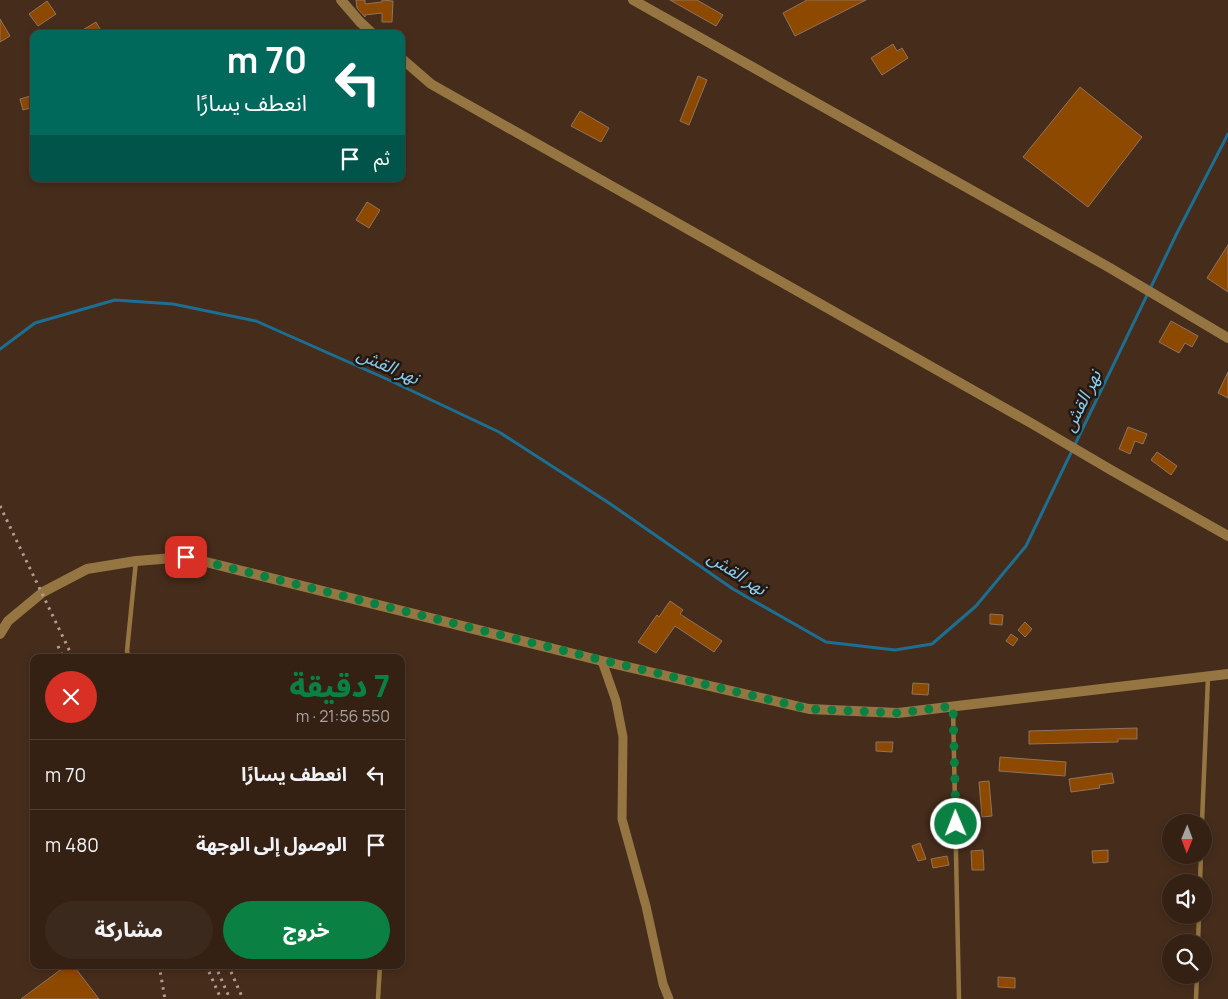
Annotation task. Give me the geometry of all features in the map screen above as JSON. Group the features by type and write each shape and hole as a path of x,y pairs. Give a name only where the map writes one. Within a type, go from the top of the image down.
{"street":[{"path":"341,0 369,30"},
{"path":"633,0 1110,268 1228,338"},
{"path":"405,61 431,84 1228,536"},
{"path":"0,634 8,621 43,592 87,569 136,561 186,557 809,709 898,713 1228,674"},
{"path":"602,660 616,701 622,737 622,818 646,906 663,984 669,999"}],"lane":[{"path":"128,654 136,561"},
{"path":"1202,814 1208,677"},
{"path":"953,706 959,999"},
{"path":"378,999 380,969"},
{"path":"1196,999 1197,984"}],"building":[{"path":"356,0 365,0 365,4 382,2 382,0 393,1 392,22 382,22 382,13 365,15 365,17 357,8"},
{"path":"670,0 697,0 723,15 716,26"},
{"path":"807,0 866,0 795,36 783,13"},
{"path":"47,1 56,14 38,26 29,14"},
{"path":"0,19 10,36 0,42"},
{"path":"96,22 101,30 83,30"},
{"path":"893,44 897,51 902,48 908,58 882,75 871,58"},
{"path":"698,76 707,80 689,125 680,121"},
{"path":"1080,87 1142,137 1088,207 1023,157"},
{"path":"30,96 30,108 23,110 20,99"},
{"path":"580,111 609,128 601,142 571,126"},
{"path":"367,202 380,210 369,228 356,220"},
{"path":"1228,245 1228,292 1207,278"},
{"path":"1171,321 1198,336 1192,347 1185,343 1179,353 1159,342"},
{"path":"1228,372 1228,398 1218,393"},
{"path":"1128,427 1147,434 1143,444 1135,441 1130,454 1119,449"},
{"path":"1157,452 1177,466 1171,475 1151,460"},
{"path":"670,601 683,610 680,614 722,641 714,652 675,626 656,653 638,642 657,615 659,617"},
{"path":"990,614 1003,615 1002,625 990,624"},
{"path":"1025,622 1032,629 1025,637 1018,630"},
{"path":"1011,634 1018,639 1013,646 1006,641"},
{"path":"913,683 929,684 928,695 912,694"},
{"path":"1137,728 1137,739 1118,739 1118,742 1029,744 1029,731"},
{"path":"876,742 893,742 892,752 876,751"},
{"path":"1000,757 1066,762 1065,776 999,771"},
{"path":"1112,773 1114,783 1099,785 1100,788 1071,792 1069,779"},
{"path":"989,781 992,816 982,817 979,782"},
{"path":"920,843 926,859 918,861 912,846"},
{"path":"983,850 984,870 972,870 971,851"},
{"path":"1108,850 1108,862 1093,863 1092,851"},
{"path":"947,856 949,865 933,868 931,859"},
{"path":"62,969 76,969 99,999 21,999"},
{"path":"998,977 1015,978 1015,988 998,987"}],"waterway":[{"name":"نهر القش","path":"0,349 35,323 115,300 173,304 256,321 389,380 499,432 609,503 733,589 826,642 895,650 932,644 976,606 1026,546 1177,233 1228,134"}],"railway":[{"path":"0,506 71,654"},
{"path":"58,646 61,654"},
{"path":"160,969 165,999"},
{"path":"208,969 221,999"},
{"path":"217,969 230,999"},
{"path":"230,969 243,999"}],"route":[{"path":"186,557 809,709 898,713 953,706 956,824"}]}
